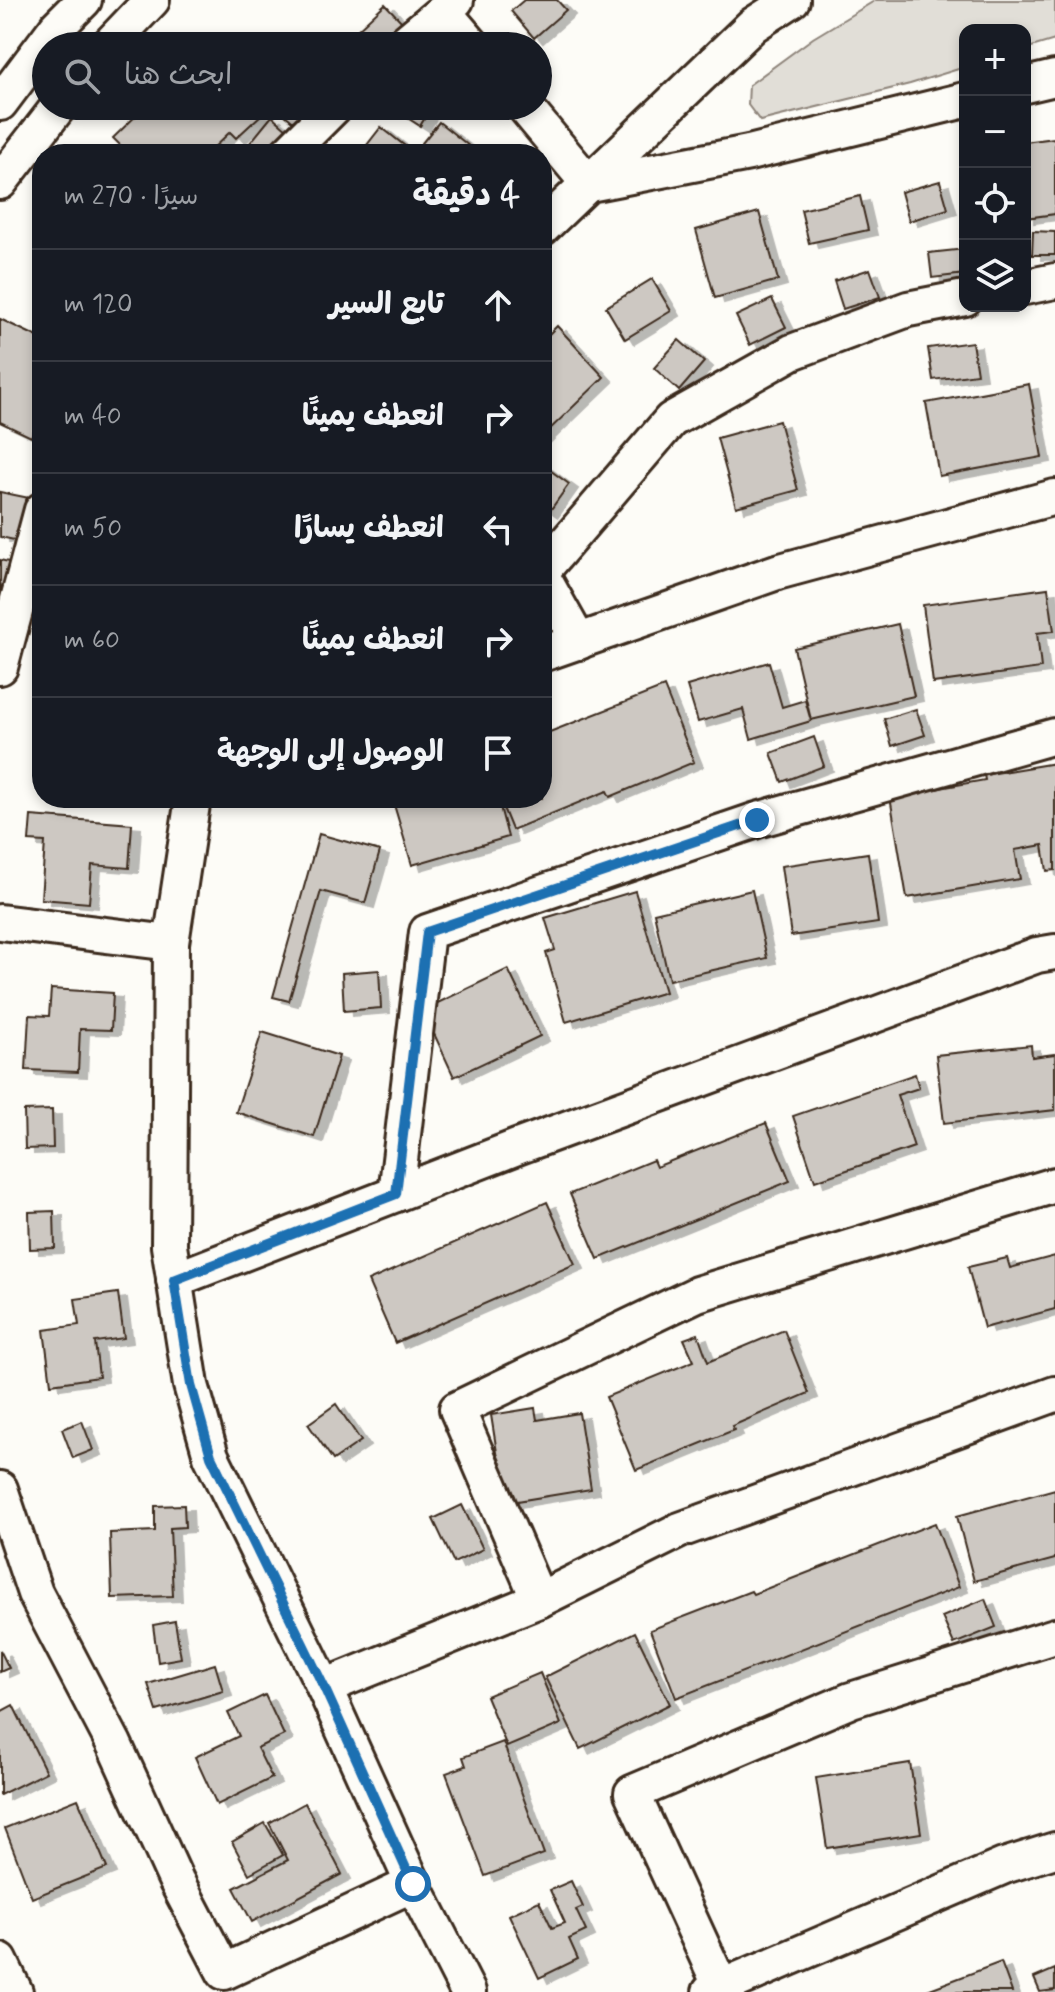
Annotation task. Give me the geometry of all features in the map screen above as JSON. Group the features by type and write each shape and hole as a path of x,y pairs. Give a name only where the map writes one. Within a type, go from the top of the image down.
{"street":[{"path":"53,32 84,0"},
{"path":"121,32 152,0"},
{"path":"552,219 753,25 792,0"},
{"path":"418,32 450,5 465,32"},
{"path":"0,103 32,60"},
{"path":"1031,84 1055,78"},
{"path":"589,184 749,153 959,101"},
{"path":"0,182 48,120"},
{"path":"297,144 321,120"},
{"path":"536,120 589,184"},
{"path":"1031,286 1055,281"},
{"path":"552,562 671,420 792,352 908,309 959,299"},
{"path":"552,651 777,572 1055,497"},
{"path":"0,667 32,547"},
{"path":"552,592 579,642"},
{"path":"396,1194 427,932 757,820 1055,736"},
{"path":"191,808 171,943 169,1246 191,1385 211,1456 324,1687 413,1884 468,1992"},
{"path":"0,922 171,943"},
{"path":"174,1280 1007,966 1055,952"},
{"path":"539,1600 457,1409 697,1294 1055,1185"},
{"path":"324,1687 539,1600 680,1530 1055,1394"},
{"path":"0,1489 35,1593 114,1744 176,1880 224,1972 413,1884"},
{"path":"1055,1636 851,1700 632,1793 716,1990 1004,1866 1055,1850"},
{"path":"0,1961 15,1992"}],"shaded area":[{"path":"876,0 1055,0 1055,40 1031,47 1031,24 959,24 959,69 760,121 748,105 749,85 813,38"}],"building":[{"path":"524,0 557,0 566,10 541,32 529,32 511,11"},
{"path":"385,4 404,24 396,32 355,32"},
{"path":"132,120 256,120 236,138 230,132 217,144 119,144 113,138"},
{"path":"269,120 277,120 296,137 290,144 249,144"},
{"path":"291,120 315,120 305,132"},
{"path":"439,122 466,144 421,144"},
{"path":"381,127 403,144 368,144"},
{"path":"1055,138 1055,214 1031,217 1031,141"},
{"path":"940,181 948,209 909,221 901,192"},
{"path":"860,196 868,230 809,243 801,210"},
{"path":"759,212 778,280 715,298 696,230"},
{"path":"1033,231 1055,232 1055,255 1032,255"},
{"path":"959,250 959,275 932,278 929,253"},
{"path":"870,269 880,297 843,309 834,281"},
{"path":"652,279 671,311 625,339 606,307"},
{"path":"772,299 786,327 750,345 736,316"},
{"path":"0,319 32,334 32,435 0,422"},
{"path":"557,326 604,377 552,427 552,331"},
{"path":"679,340 704,362 679,391 654,368"},
{"path":"972,342 977,374 933,380 928,348"},
{"path":"1029,384 1042,457 939,476 926,403"},
{"path":"779,421 798,490 736,507 717,438"},
{"path":"552,472 569,484 552,508"},
{"path":"0,492 32,499 24,542 0,537"},
{"path":"0,560 13,563 5,598 0,597"},
{"path":"1048,588 1054,631 1037,633 1041,668 933,683 923,605"},
{"path":"898,624 914,696 811,720 794,648"},
{"path":"769,662 782,707 805,700 811,721 751,739 743,709 698,722 687,686"},
{"path":"664,687 694,762 610,797 607,791 512,830 503,808 552,808 552,731"},
{"path":"916,709 925,735 892,746 884,719"},
{"path":"814,737 824,766 782,782 771,753"},
{"path":"1055,763 1055,870 1047,871 1043,845 1015,850 1020,879 907,898 890,797 985,780 984,775"},
{"path":"395,808 500,808 508,837 412,865"},
{"path":"31,816 132,824 129,868 92,865 89,903 41,899 45,842 29,841"},
{"path":"319,834 380,851 365,903 321,891 289,1001 273,997"},
{"path":"868,853 878,923 791,936 781,866"},
{"path":"752,890 767,958 669,980 654,913"},
{"path":"635,891 665,992 566,1022 546,953 555,950 545,918"},
{"path":"508,969 540,1036 454,1077 423,1010"},
{"path":"379,970 381,1008 344,1011 342,973"},
{"path":"51,989 113,993 111,1030 80,1029 78,1072 26,1070 29,1015 49,1016"},
{"path":"262,1032 339,1056 314,1137 236,1112"},
{"path":"1031,1045 1032,1057 1055,1054 1055,1110 944,1123 936,1055"},
{"path":"915,1074 919,1088 897,1095 914,1147 815,1181 793,1116"},
{"path":"52,1110 53,1148 25,1149 24,1111"},
{"path":"766,1123 790,1181 598,1259 570,1194 653,1160 656,1167"},
{"path":"547,1202 575,1264 395,1343 368,1281"},
{"path":"54,1211 55,1248 30,1249 29,1212"},
{"path":"1055,1256 1055,1309 984,1328 968,1267 1007,1258 1010,1268"},
{"path":"118,1293 124,1338 95,1342 99,1377 51,1384 44,1330 79,1325 75,1299"},
{"path":"784,1330 809,1393 732,1426 734,1430 636,1470 606,1397 694,1361 684,1339 698,1334 708,1362"},
{"path":"336,1404 361,1441 333,1460 308,1424"},
{"path":"535,1408 537,1420 579,1413 591,1489 505,1503 491,1415"},
{"path":"82,1421 93,1450 73,1458 62,1429"},
{"path":"1055,1489 1055,1559 974,1581 957,1516"},
{"path":"184,1505 185,1527 170,1528 173,1596 112,1598 110,1533 155,1531 155,1506"},
{"path":"462,1505 483,1549 454,1563 433,1519"},
{"path":"935,1523 959,1587 676,1698 650,1630 751,1591 753,1594"},
{"path":"985,1599 996,1627 954,1644 942,1617"},
{"path":"175,1621 181,1658 158,1662 153,1625"},
{"path":"635,1632 670,1704 580,1749 545,1677"},
{"path":"0,1650 9,1668 0,1672"},
{"path":"215,1664 223,1691 157,1711 148,1684"},
{"path":"540,1673 561,1724 507,1747 486,1696"},
{"path":"265,1695 284,1735 257,1748 272,1778 217,1805 195,1757 239,1736 228,1713"},
{"path":"13,1705 46,1772 0,1795 0,1712"},
{"path":"503,1742 544,1854 485,1876 446,1773 466,1766 463,1757"},
{"path":"910,1763 921,1833 827,1848 816,1778"},
{"path":"78,1799 107,1868 32,1898 5,1828"},
{"path":"305,1803 342,1874 252,1922 234,1888 288,1860 269,1823"},
{"path":"265,1823 283,1855 249,1874 232,1842"},
{"path":"571,1881 583,1907 576,1910 586,1931 569,1939 578,1959 539,1978 509,1915 539,1901 552,1928 565,1923 550,1890"},
{"path":"1001,1962 1012,1992 922,1992"},
{"path":"1055,1969 1055,1990 1040,1992 1034,1978"}],"route":[{"path":"413,1884 324,1687 211,1456 191,1385 174,1280 396,1194 427,932 757,820"}]}
